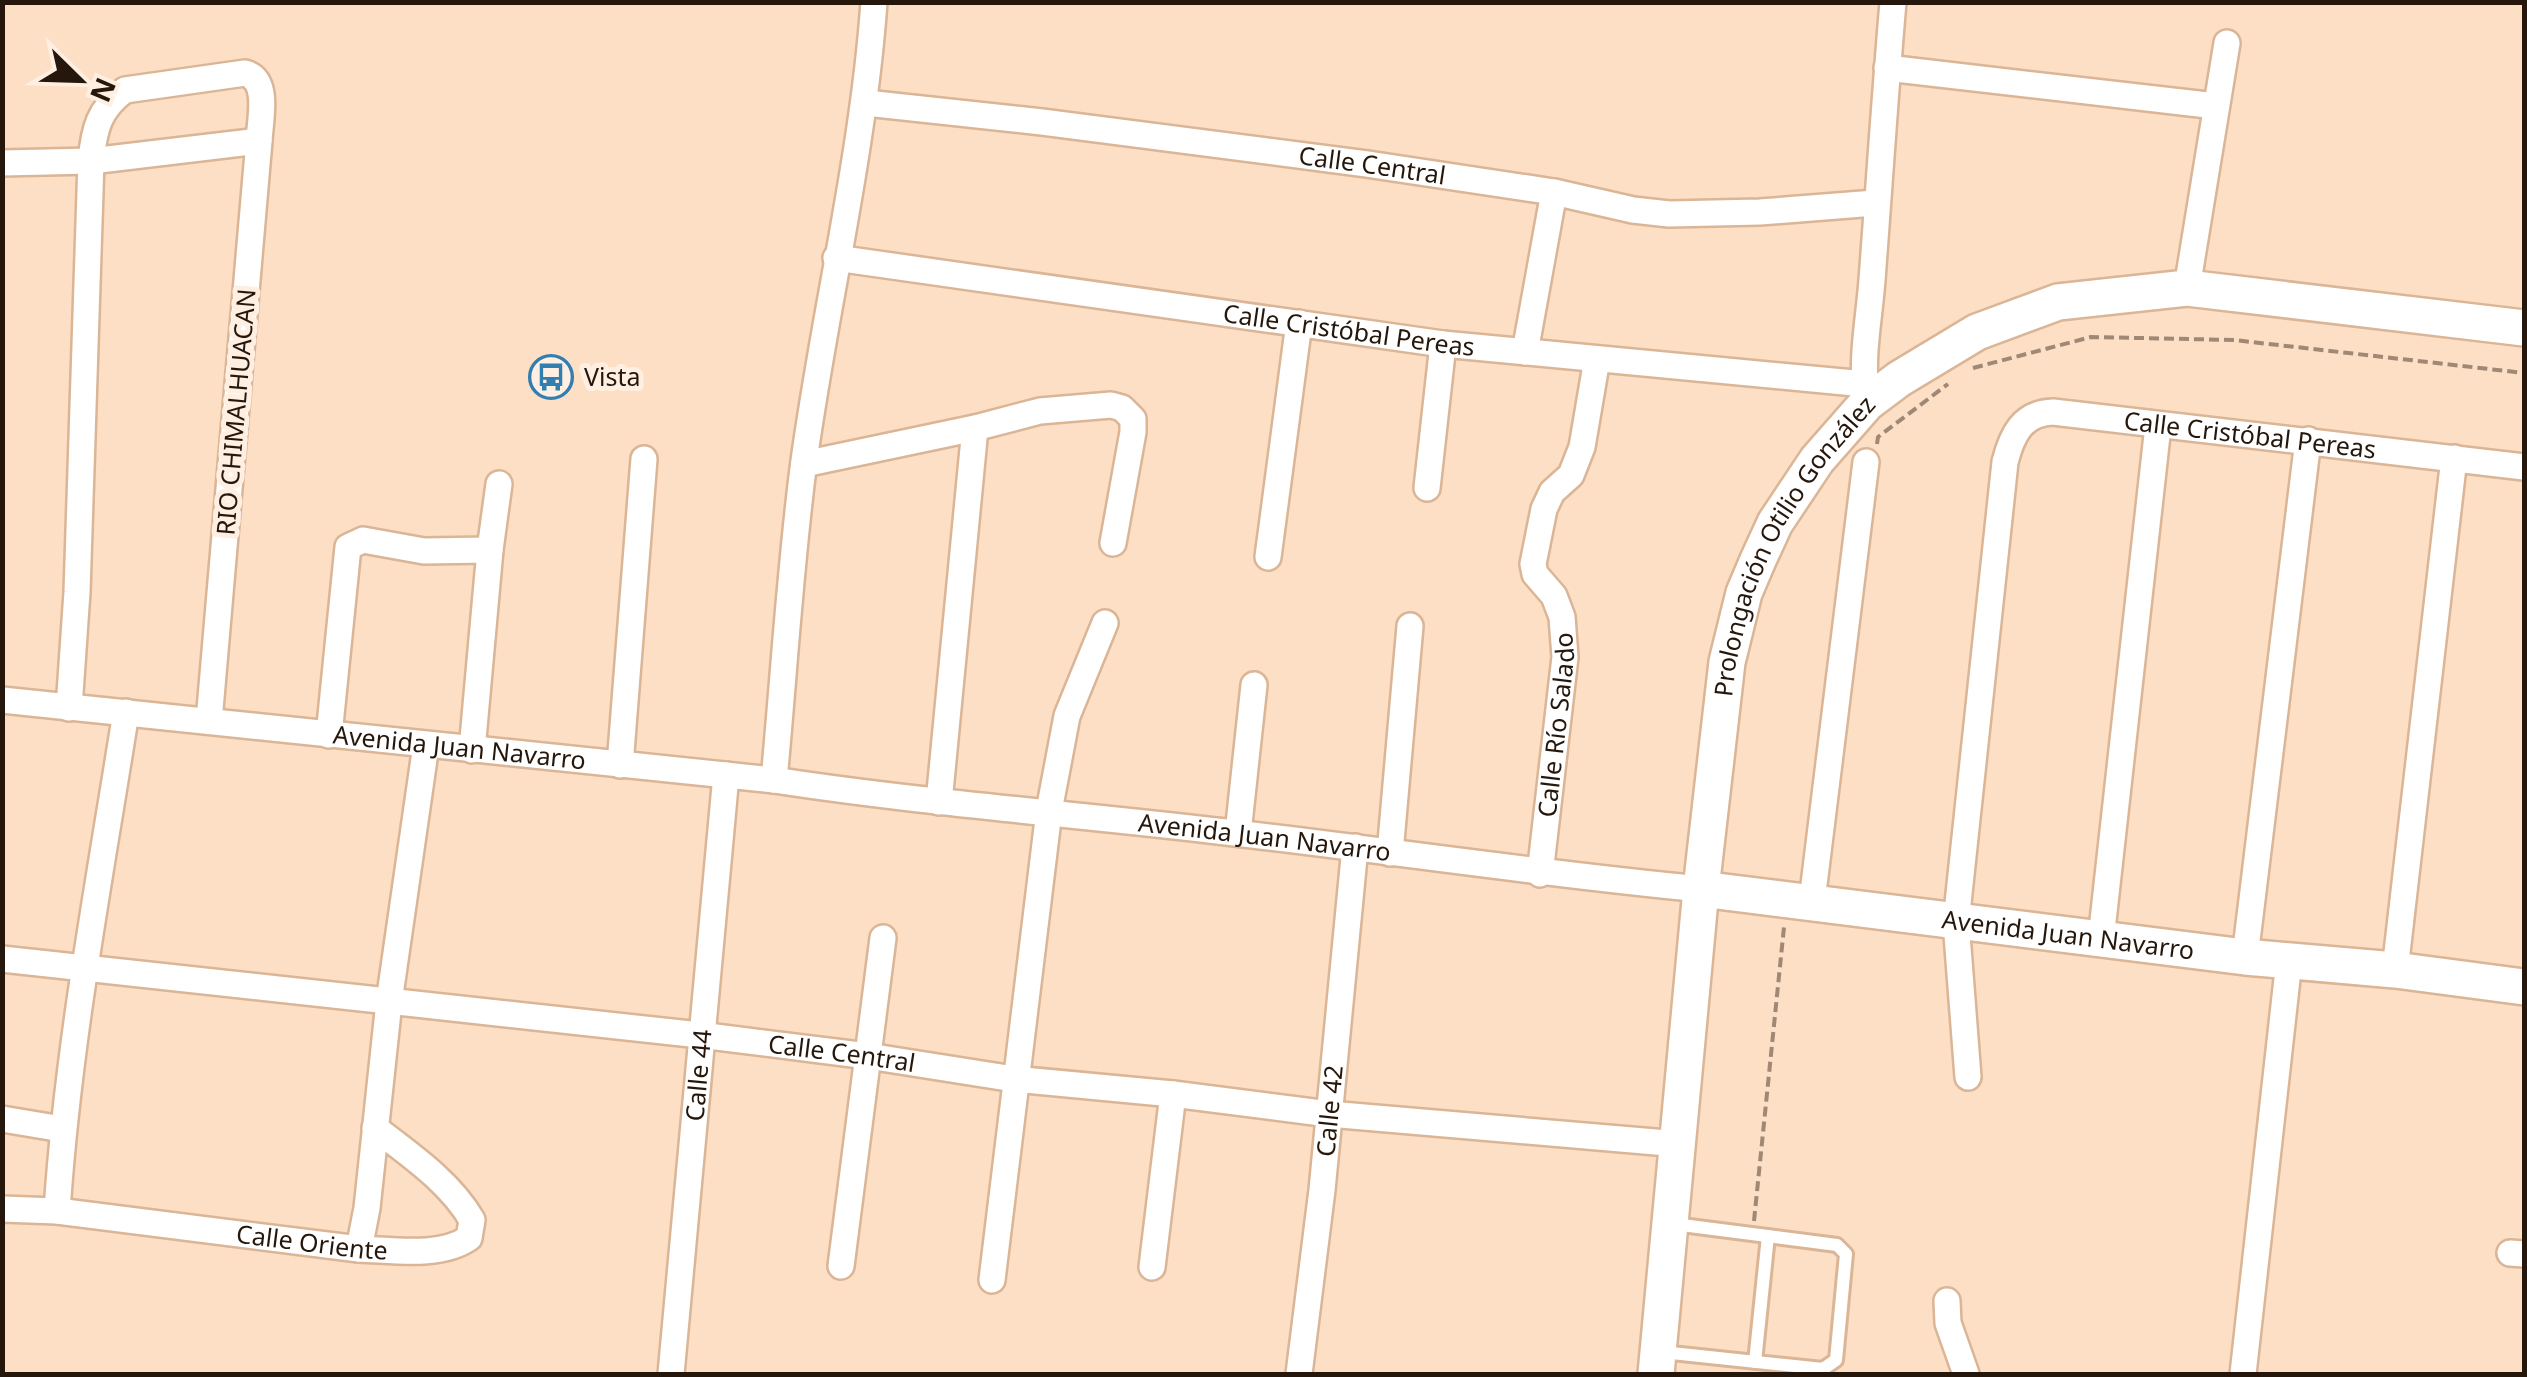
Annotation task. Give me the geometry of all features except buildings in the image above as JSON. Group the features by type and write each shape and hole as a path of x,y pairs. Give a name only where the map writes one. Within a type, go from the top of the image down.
{"main road":[{"name":"Prolongación Otilio González","path":"1656,1363 1727,662 1744,593 1775,524 1866,393 1898,379 1977,332 2058,302 2186,288 2524,328"},
{"name":"Avenida Juan Navarro","path":"1701,889 2524,987"}],"street":[{"path":"774,780 804,464 836,258 866,103 874,2"},
{"path":"1866,393 1862,359 1872,282 1893,2"},
{"path":"2186,288 2227,42"},
{"path":"1887,68 2216,106"},
{"name":"RIO CHIMALHUACAN","path":"90,161 96,122 112,99 125,90 244,73 258,81 259,141 209,721"},
{"name":"Calle Central","path":"866,103 1042,122 1554,192 1669,214 1875,203"},
{"path":"2,164 90,161 259,141"},
{"path":"69,708 90,161"},
{"path":"1524,352 1554,192"},
{"name":"Calle Cristóbal Pereas","path":"836,258 1443,344 1866,393"},
{"path":"1268,558 1300,323"},
{"path":"1427,488 1443,344"},
{"name":"Calle Río Salado","path":"1540,874 1565,657 1565,626 1554,596 1535,574 1534,564 1544,509 1552,492 1571,475 1582,446 1597,360"},
{"path":"804,464 1040,411 1110,406 1128,412 1133,419 1113,543"},
{"name":"Calle Cristóbal Pereas","path":"1956,922 2005,462 2020,426 2042,412 2097,416 2524,468"},
{"path":"2101,939 2158,426"},
{"path":"938,802 975,428"},
{"path":"2245,956 2308,440"},
{"path":"2395,970 2454,458"},
{"path":"620,765 644,459"},
{"path":"1812,901 1866,462"},
{"path":"472,750 499,484"},
{"path":"329,734 348,547 363,540 424,551 490,550"},
{"path":"992,1280 1050,812 1067,716 1105,622"},
{"path":"1390,853 1410,626"},
{"path":"1238,834 1254,685"},
{"name":"Avenida Juan Navarro","path":"2,700 774,780 938,802 1355,847 1540,874 1701,889"},
{"path":"56,1211 62,1128 84,966 126,712"},
{"path":"359,1249 426,745"},
{"name":"Calle 44","path":"671,1374 726,775"},
{"name":"Calle 42","path":"1300,1374 1355,847"},
{"path":"1956,922 1968,1078"},
{"path":"840,1266 883,938"},
{"name":"Calle Central","path":"2,959 700,1035 1014,1079 1329,1114 1678,1144"},
{"path":"2243,1374 2290,962"},
{"path":"1152,1266 1173,1094"},
{"path":"2,1119 62,1128"},
{"name":"Calle Oriente","path":"2,1209 56,1211 359,1249 406,1251 465,1242 473,1230 472,1220 456,1198 375,1128"},
{"path":"1947,1301 1948,1323 1966,1374"}],"lane":[{"path":"1656,1363 1756,1362 1823,1369 1836,1360 1846,1254 1836,1245 1672,1223"},
{"path":"1756,1362 1768,1236"}],"place":[{"name":"Vista","path":"551,377"}]}
